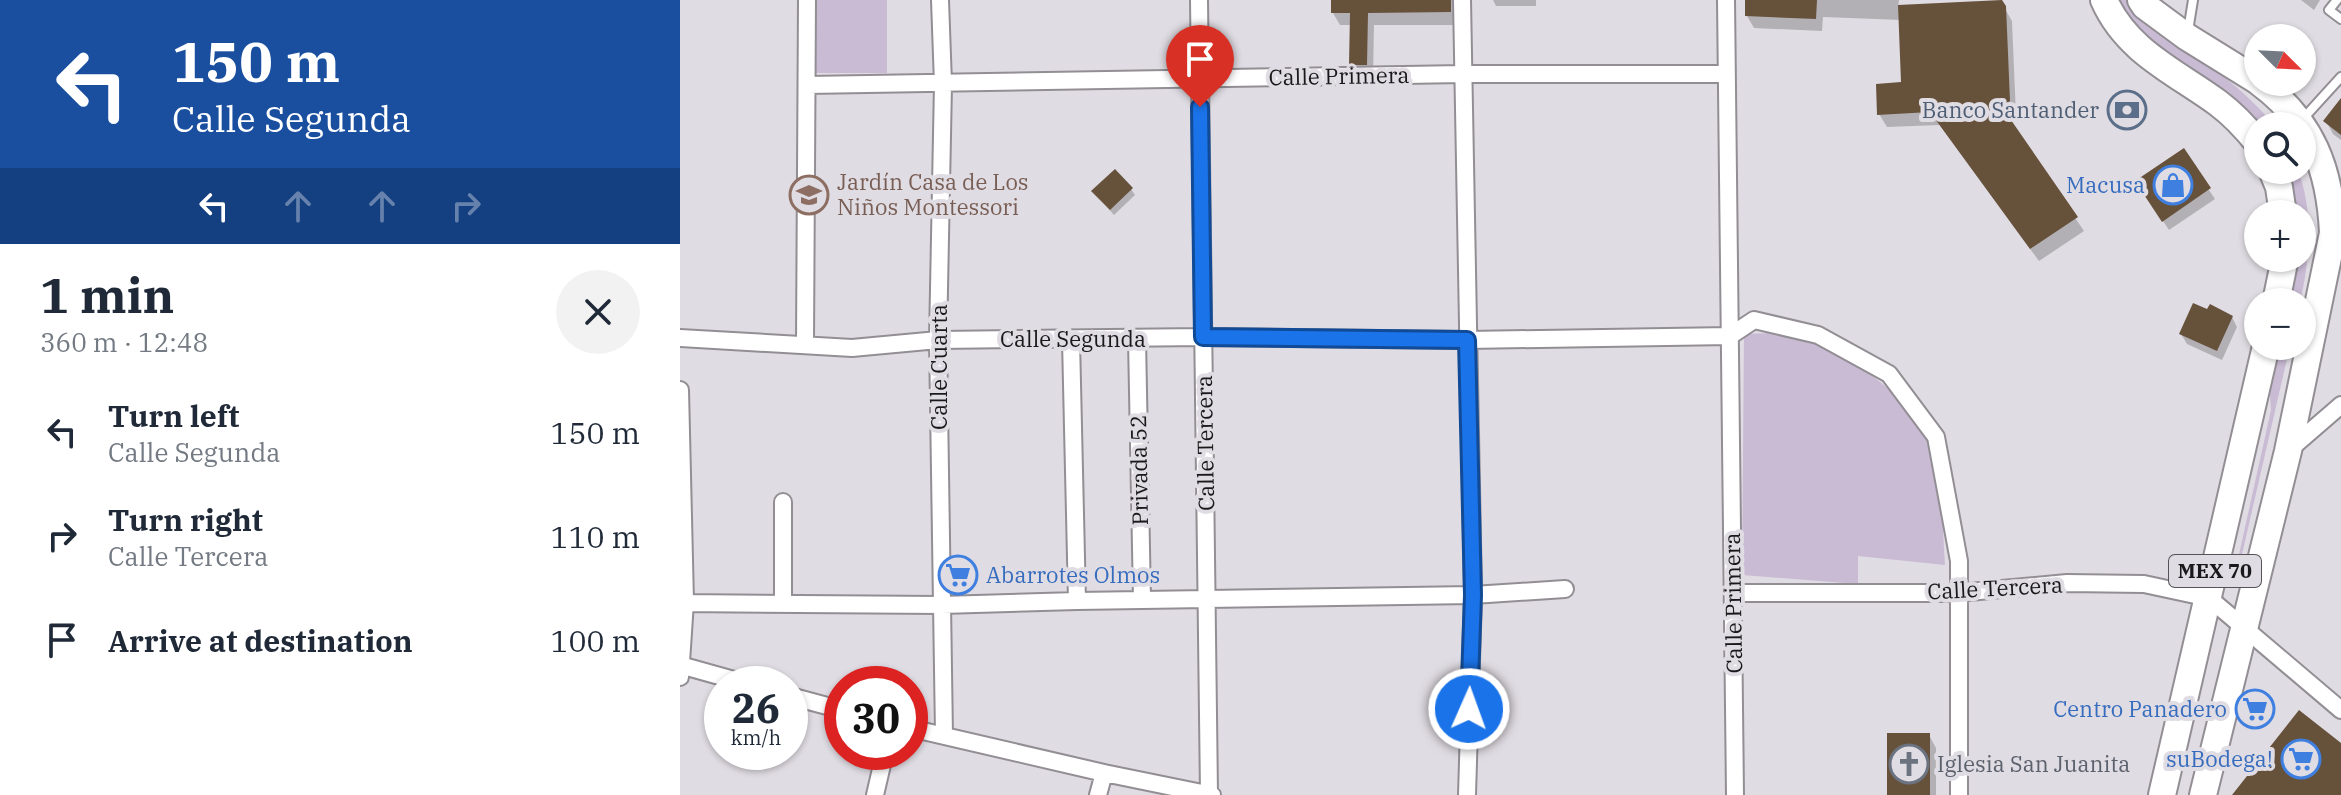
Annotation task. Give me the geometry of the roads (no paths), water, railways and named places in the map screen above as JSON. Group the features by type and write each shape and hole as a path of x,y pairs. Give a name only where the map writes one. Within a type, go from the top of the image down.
{"main road":[{"path":"2104,0 2118,24 2140,50 2218,103 2244,126"},
{"name":"MEX 70","path":"2144,2 2187,37 2244,73"},
{"name":"MEX 70","path":"2276,96 2292,112"},
{"name":"MEX 70","path":"2203,795 2288,451 2333,233 2331,197 2322,160 2316,150"},
{"name":"MEX 70","path":"2162,795 2263,360"}],"street":[{"path":"805,344 807,0"},
{"name":"Calle Cuarta","path":"940,0 943,84 938,340 944,735"},
{"name":"Calle Tercera","path":"1199,0 1211,794"},
{"path":"1462,0 1473,595 1467,795"},
{"name":"Calle Primera","path":"1726,0 1735,795"},
{"name":"Calle Primera","path":"807,85 1463,74 1726,74"},
{"name":"Calle Segunda","path":"680,338 852,348 938,340 1203,337 1467,340 1730,336 1754,320 1818,335 1889,374 1936,437 1959,561 1959,795"},
{"name":"Privada 52","path":"1137,339 1142,600"},
{"path":"1071,340 1077,601"},
{"path":"680,390 681,669 704,674"},
{"path":"2288,451 2341,405"},
{"path":"783,502 783,602"},
{"name":"Calle Tercera","path":"1734,593 1958,593 2067,583 2144,584 2209,598 2341,710"},
{"path":"682,602 942,605 1473,595 1565,589"},
{"path":"928,732 1104,773 1211,794"},
{"path":"875,795 881,770"},
{"path":"1098,795 1104,773"}],"lane":[{"path":"2187,37 2193,0"},
{"path":"2337,0 2329,10 2341,19"},
{"path":"2309,112 2341,77"}],"place":[{"name":"Banco Santander","path":"2127,110"},
{"name":"Macusa","path":"2173,185"},
{"name":"Jardín Casa de Los Niños Montessori","path":"809,195"},
{"name":"Abarrotes Olmos","path":"958,575"},
{"name":"Centro Panadero","path":"2255,709"},
{"name":"suBodega!","path":"2301,759"},
{"name":"Iglesia San Juanita","path":"1909,764"}]}
